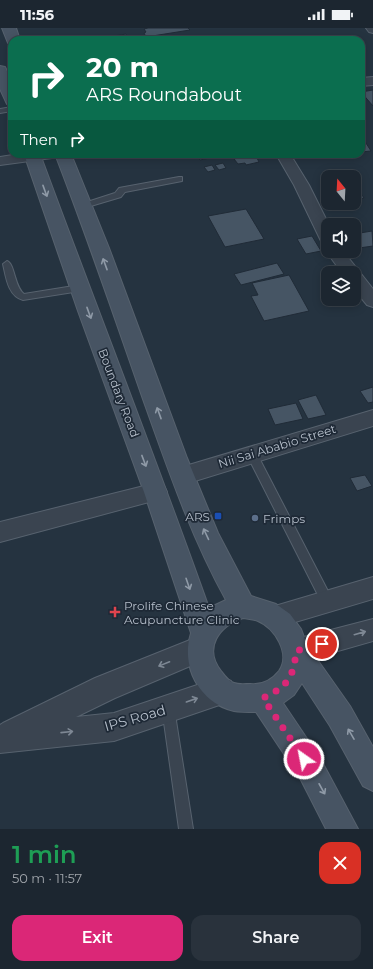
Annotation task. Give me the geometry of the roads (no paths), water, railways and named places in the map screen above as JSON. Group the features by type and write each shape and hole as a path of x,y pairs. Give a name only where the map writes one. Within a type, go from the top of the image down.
{"main road":[{"path":"0,70 8,101"},
{"name":"Boundary Road","path":"40,158 80,288 156,492 202,641"},
{"path":"65,158 84,206 196,512 223,573 243,606"},
{"path":"296,651 295,666 289,680 277,691 263,698 234,697 221,690 209,679 202,665 202,641 211,622 221,615 243,606 265,611 275,617 285,626 292,638 296,651 340,716 373,776"},
{"path":"263,698 310,768 343,829"}],"street":[{"path":"0,161 20,158"},
{"path":"285,158 310,201 321,225"},
{"path":"361,286 373,301"},
{"name":"Nii Sai Ababio Street","path":"182,476 373,418"},
{"path":"0,532 156,492"},
{"path":"275,617 373,588"},
{"path":"296,651 373,630"},
{"name":"IPS Road","path":"0,739 202,641"},
{"name":"IPS Road","path":"0,739 114,727 221,690"}],"lane":[{"path":"0,111 8,101"},
{"path":"84,206 118,195 122,190 129,188 179,179"},
{"path":"7,264 17,295 23,297 80,288"},
{"path":"252,455 327,602"},
{"path":"168,708 186,829"}],"place":[{"name":"ARS","path":"218,516"},
{"name":"Frimps","path":"255,518"},
{"name":"Prolife Chinese Acupuncture Clinic","path":"115,612"}]}
